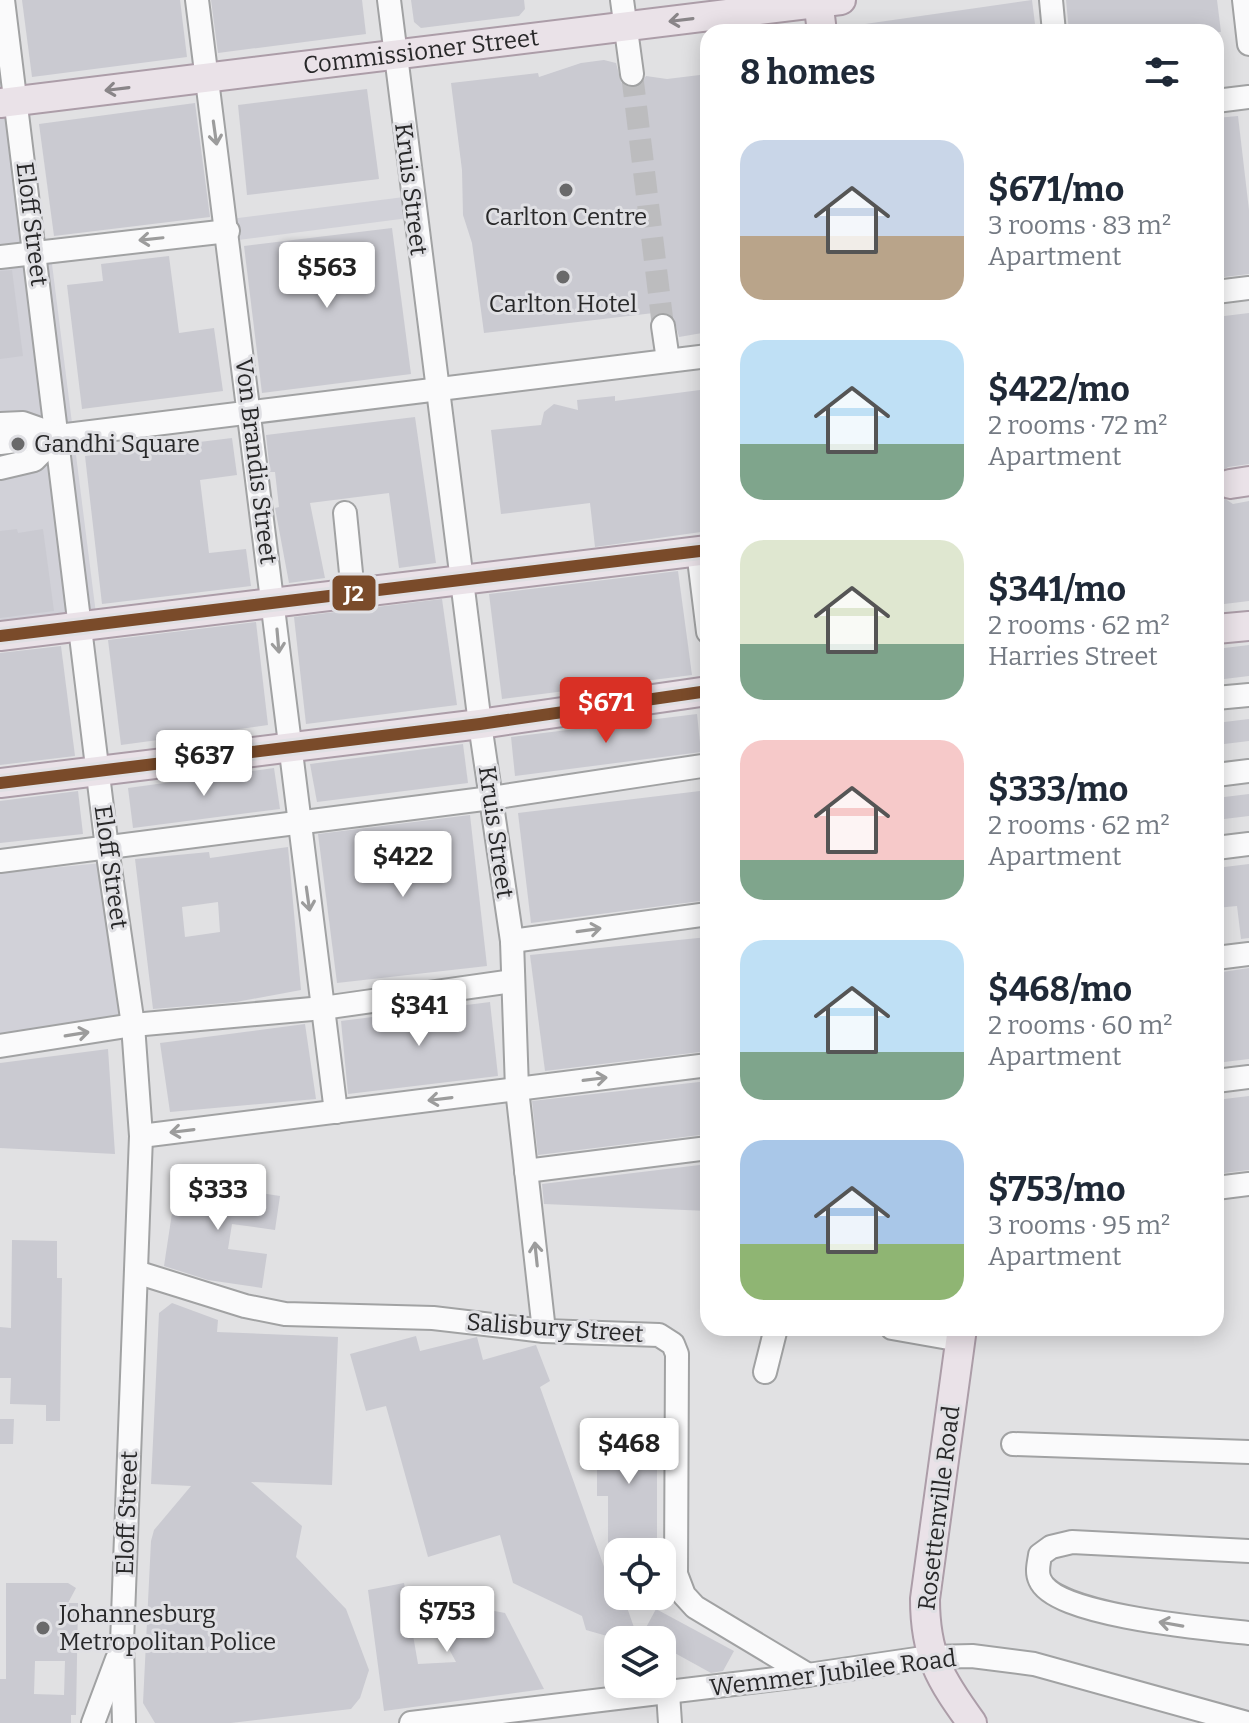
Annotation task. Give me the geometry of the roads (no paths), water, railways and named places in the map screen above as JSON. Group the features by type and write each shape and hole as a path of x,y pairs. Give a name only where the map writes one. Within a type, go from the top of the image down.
{"main road":[{"name":"Commissioner Street","path":"8,102 395,55 624,14 826,1"},
{"path":"823,24 826,1"},
{"path":"0,636 700,551"},
{"path":"1224,628 1249,626"},
{"path":"0,783 480,724 700,692"},
{"name":"Rosettenville Road","path":"961,1336 925,1599 930,1657 942,1682 972,1723"}],"street":[{"name":"Eloff Street","path":"3,0 8,102 37,252 107,848 133,1025 141,1136 122,1643 124,1723"},
{"name":"Von Brandis Street","path":"197,0 228,231 248,414 275,602 288,747 336,1112"},
{"name":"Kruis Street","path":"389,0 480,724 512,941 517,1089 544,1331"},
{"path":"1051,0 1053,24"},
{"path":"1244,0 1249,44"},
{"path":"624,14 632,74"},
{"path":"1224,100 1249,97"},
{"path":"0,257 228,231"},
{"path":"1224,291 1249,288"},
{"path":"663,326 668,360"},
{"path":"0,443 700,357"},
{"path":"0,424 38,425 58,436"},
{"path":"0,468 34,460 58,436"},
{"path":"345,513 353,593"},
{"path":"1224,697 1249,695"},
{"path":"0,861 491,798 700,766"},
{"path":"1224,774 1249,771"},
{"path":"1224,847 1249,844"},
{"path":"512,941 700,915"},
{"path":"1224,957 1249,954"},
{"path":"0,1046 133,1025 323,1008 513,981"},
{"path":"141,1136 700,1066"},
{"path":"1224,1080 1249,1077"},
{"path":"526,1171 700,1149"},
{"path":"1224,1187 1249,1184"},
{"name":"Salisbury Street","path":"136,1272 245,1306 285,1314 433,1318 544,1331 659,1335 673,1344 677,1354 676,1574 680,1586 695,1607 808,1675"},
{"path":"765,1372 774,1336"},
{"path":"1013,1444 1249,1452"},
{"path":"1249,1551 1072,1542 1051,1547 1040,1555 1038,1568 1040,1582 1053,1594 1110,1614 1191,1628 1249,1633"},
{"name":"Eloff Street","path":"93,1723 122,1643"},
{"name":"Wemmer Jubilee Road","path":"676,1692 930,1657 1013,1659 1247,1723"},
{"name":"Wemmer Jubilee Road","path":"411,1723 625,1698"},
{"path":"668,1698 670,1723"}],"tunnel":[{"path":"632,74 663,326"}],"place":[{"name":"Carlton Centre","path":"566,190"},
{"name":"Carlton Hotel","path":"563,277"},
{"name":"Gandhi Square","path":"18,444"},
{"name":"Johannesburg Metropolitan Police","path":"43,1628"}]}
